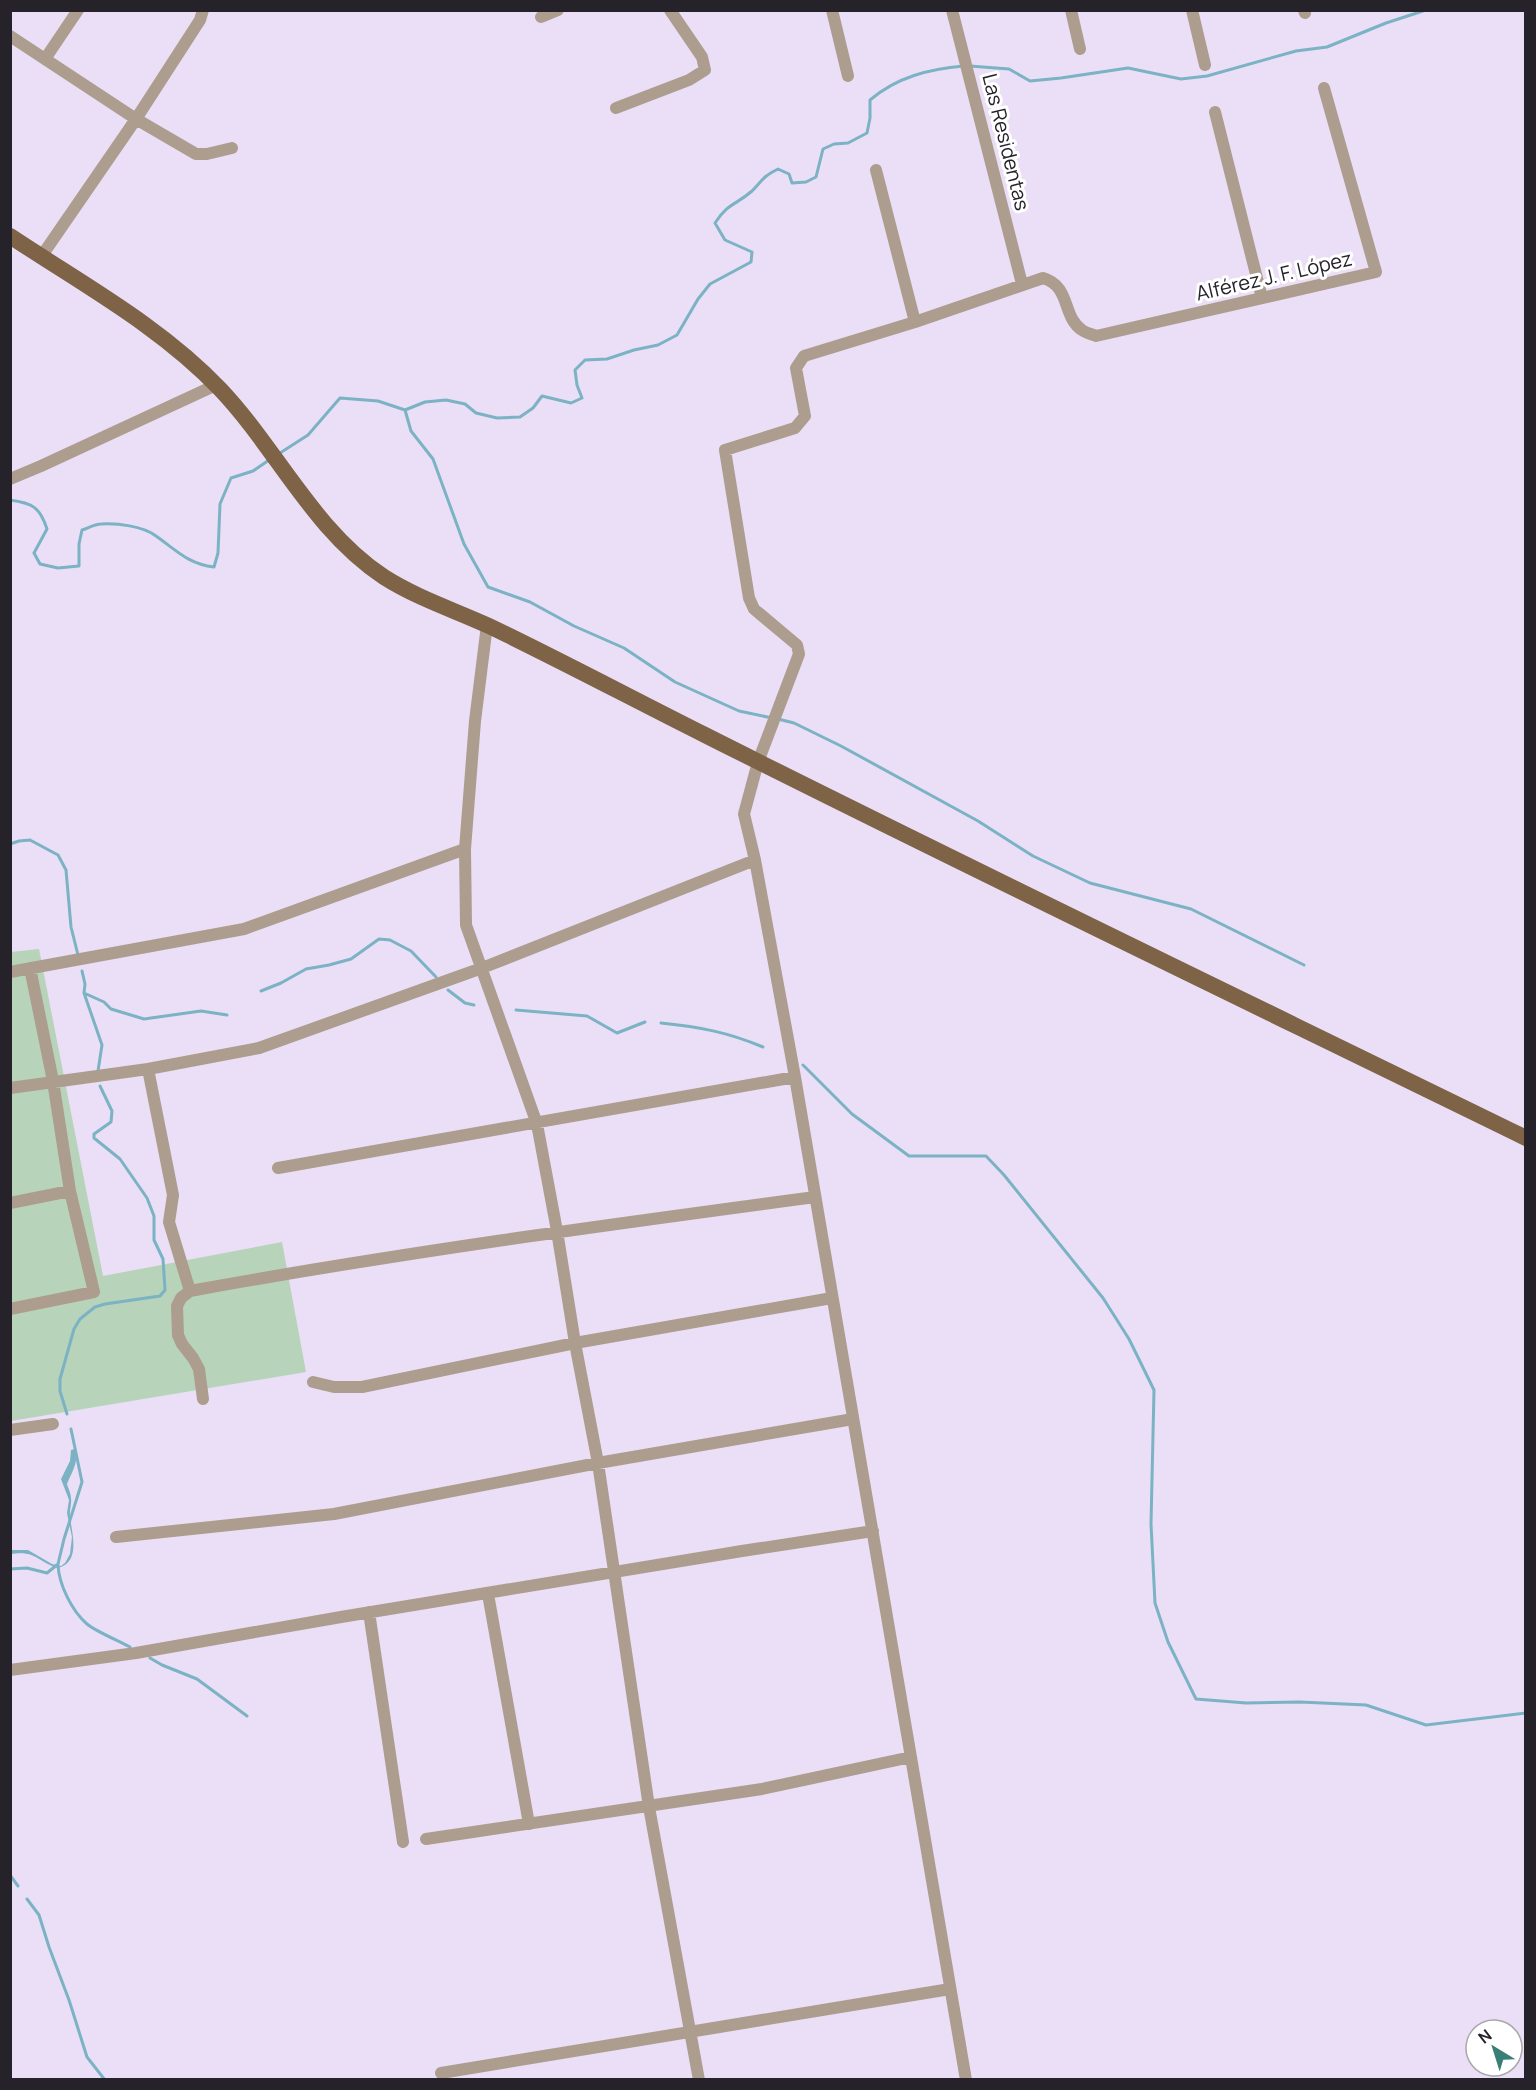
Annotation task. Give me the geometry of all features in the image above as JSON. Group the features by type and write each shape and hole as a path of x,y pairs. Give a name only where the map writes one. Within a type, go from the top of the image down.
{"main road":[{"path":"10,236 152,329 192,361 238,409 331,531 384,577 421,597 487,625 758,762 1526,1138"}],"street":[{"path":"45,59 78,10"},
{"path":"41,257 136,119 200,20 203,10"},
{"path":"541,17 558,10"},
{"path":"616,108 689,80 705,70 702,57 670,10"},
{"path":"832,10 848,76"},
{"name":"Las Residentas","path":"952,10 1022,284"},
{"path":"1071,10 1080,49"},
{"path":"1192,10 1205,65"},
{"path":"12,40 136,119 196,154 207,154 232,148"},
{"name":"Alférez J. F. López","path":"1022,284 1043,278 1053,280 1080,329 1096,336 1376,272 1324,88"},
{"path":"1215,112 1262,298"},
{"path":"876,170 915,322"},
{"path":"966,2079 795,1077 755,860 744,814 758,762 799,654 797,645 754,609 749,598 725,450 795,429 805,416 796,368 804,356 915,322 1022,284"},
{"path":"10,479 216,385"},
{"path":"487,625 465,849 466,925 537,1124 598,1463 649,1807 699,2079"},
{"path":"10,972 244,929 465,849"},
{"path":"10,1088 148,1069 258,1048 482,968 755,860"},
{"path":"10,1309 94,1292 70,1191 30,968"},
{"path":"148,1069 173,1195 169,1222 190,1291"},
{"path":"278,1168 795,1077"},
{"path":"10,1203 70,1191"},
{"path":"202,1399 199,1369 178,1335 177,1306 181,1298 190,1291 295,1272 557,1231 815,1197"},
{"path":"313,1382 334,1387 362,1387 575,1343 832,1298"},
{"path":"116,1537 334,1514 598,1463 853,1419"},
{"path":"10,1431 53,1424"},
{"path":"10,1670 136,1653 369,1612 873,1531"},
{"path":"488,1594 529,1824"},
{"path":"369,1612 403,1842"},
{"path":"426,1839 762,1789 911,1757"},
{"path":"441,2073 950,1989"}],"green space":[{"path":"39,949 103,1276 282,1242 306,1372 11,1421 11,952"}],"water":[{"path":"75,1449 76,1463 67,1484 71,1496 70,1515 73,1539 70,1560 65,1565 58,1568 31,1555 11,1554 11,1550 28,1550 52,1564 61,1566 65,1563 70,1554 72,1537 67,1513 69,1500 61,1479 70,1461 71,1450"}],"waterway":[{"path":"970,66 1009,69 1030,81 1128,68 1181,79 1207,76 1296,51 1327,47 1386,23 1426,10"},
{"path":"280,453 308,435 340,398 378,401 405,410 425,402 446,400 465,404 476,413 497,418 520,417 533,408 542,396 571,403 582,398 575,370 585,360 607,359 658,345 677,335 698,299 710,284 751,262 752,252 725,240 715,223 728,208 778,169 789,174 792,183 806,182 816,177 823,149 834,144 848,143 867,133 870,100 891,85 926,72 964,66"},
{"path":"405,410 411,431 433,459 464,544 488,587 530,602 574,626 624,648 675,682 739,711 772,718"},
{"path":"10,500 34,507 44,522 47,529 34,553 40,564 58,568 79,566 79,544 82,530 107,524 144,530 189,560 214,567 218,553 220,504 231,478 253,471 269,460"},
{"path":"778,719 794,723 841,746 978,821 1033,856 1090,883 1191,909 1304,965"},
{"path":"10,844 30,840 58,855 66,870 71,927 78,955"},
{"path":"261,991 306,969 351,959 379,939 390,940 411,951 436,977"},
{"path":"82,971 85,984 84,993 102,1045 98,1071"},
{"path":"448,990 465,1003 474,1005"},
{"path":"84,993 104,1002 111,1009 144,1019 201,1011 227,1015"},
{"path":"516,1010 587,1016 617,1033 645,1022"},
{"path":"661,1023 713,1031 763,1047"},
{"path":"803,1065 852,1114 909,1156 986,1156 1004,1175 1103,1298 1129,1339 1154,1390 1151,1524 1155,1603 1168,1642 1196,1699 1246,1703 1300,1702 1366,1705 1426,1725 1526,1713"},
{"path":"67,1414 60,1391 60,1379 74,1329 80,1319 95,1307 160,1296 165,1290 163,1259 154,1240 154,1216 147,1198 120,1159 94,1138 94,1134 111,1122 112,1111 100,1086"},
{"path":"10,1569 27,1568 47,1573 58,1564 82,1482 71,1429"},
{"path":"58,1565 64,1589 81,1619 96,1630 130,1647"},
{"path":"150,1658 197,1679 247,1716"},
{"path":"10,1875 18,1886"},
{"path":"27,1899 39,1915 87,2057 105,2080"}]}
